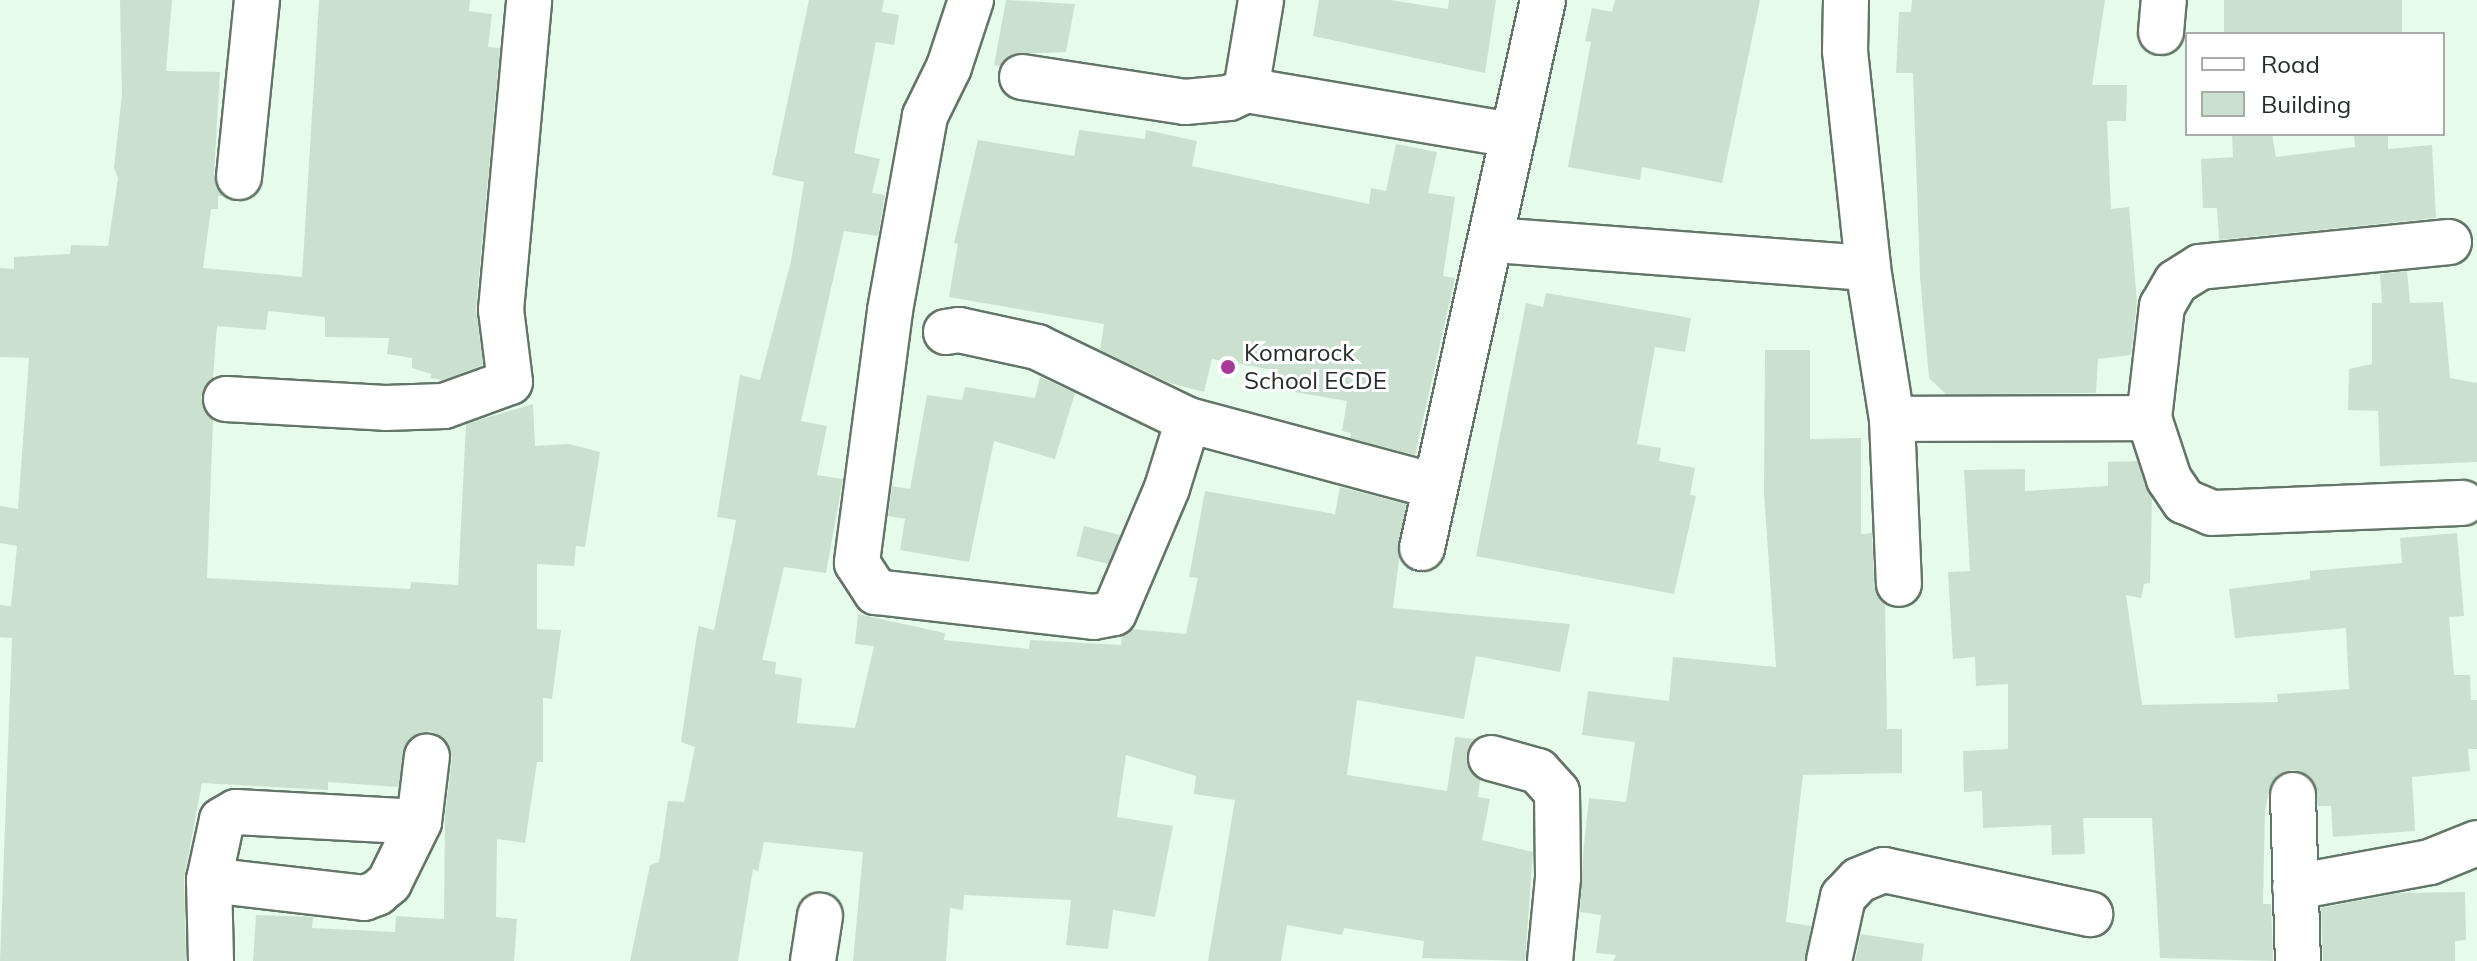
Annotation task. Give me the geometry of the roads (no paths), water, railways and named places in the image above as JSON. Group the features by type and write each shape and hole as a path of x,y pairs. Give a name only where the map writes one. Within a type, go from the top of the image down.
{"street":[{"path":"239,177 257,0"},
{"path":"226,399 385,408 444,406 510,382 501,310 529,0"},
{"path":"971,0 949,67 925,116 890,311 857,563 876,592 1094,617 1114,613 1167,488 1188,420"},
{"path":"1246,90 1261,0"},
{"path":"1422,548 1434,486 1494,240 1543,0"},
{"path":"1846,0 1845,51 1868,268 1892,419 1899,584"},
{"path":"1022,77 1185,102 1229,98 1246,90 1513,135"},
{"path":"1494,240 1868,268"},
{"path":"2449,242 2200,267 2176,282 2162,306 2149,418 2169,479 2184,501 2212,513 2463,503"},
{"path":"946,332 959,330 1037,347 1188,420 1434,486"},
{"path":"1892,419 2149,418"},
{"path":"209,880 364,898 389,883 419,822 427,756"},
{"path":"1491,758 1538,771 1557,792 1558,878 1550,961"},
{"path":"2293,795 2298,961"},
{"path":"211,961 209,880 215,837 222,820 236,812 419,822"},
{"path":"2295,887 2430,862 2477,843"},
{"path":"1829,961 1843,897 1859,880 1884,870 2090,914"},
{"path":"813,961 820,916"}],"place":[{"name":"Komarock School ECDE","path":"1228,367"}]}
